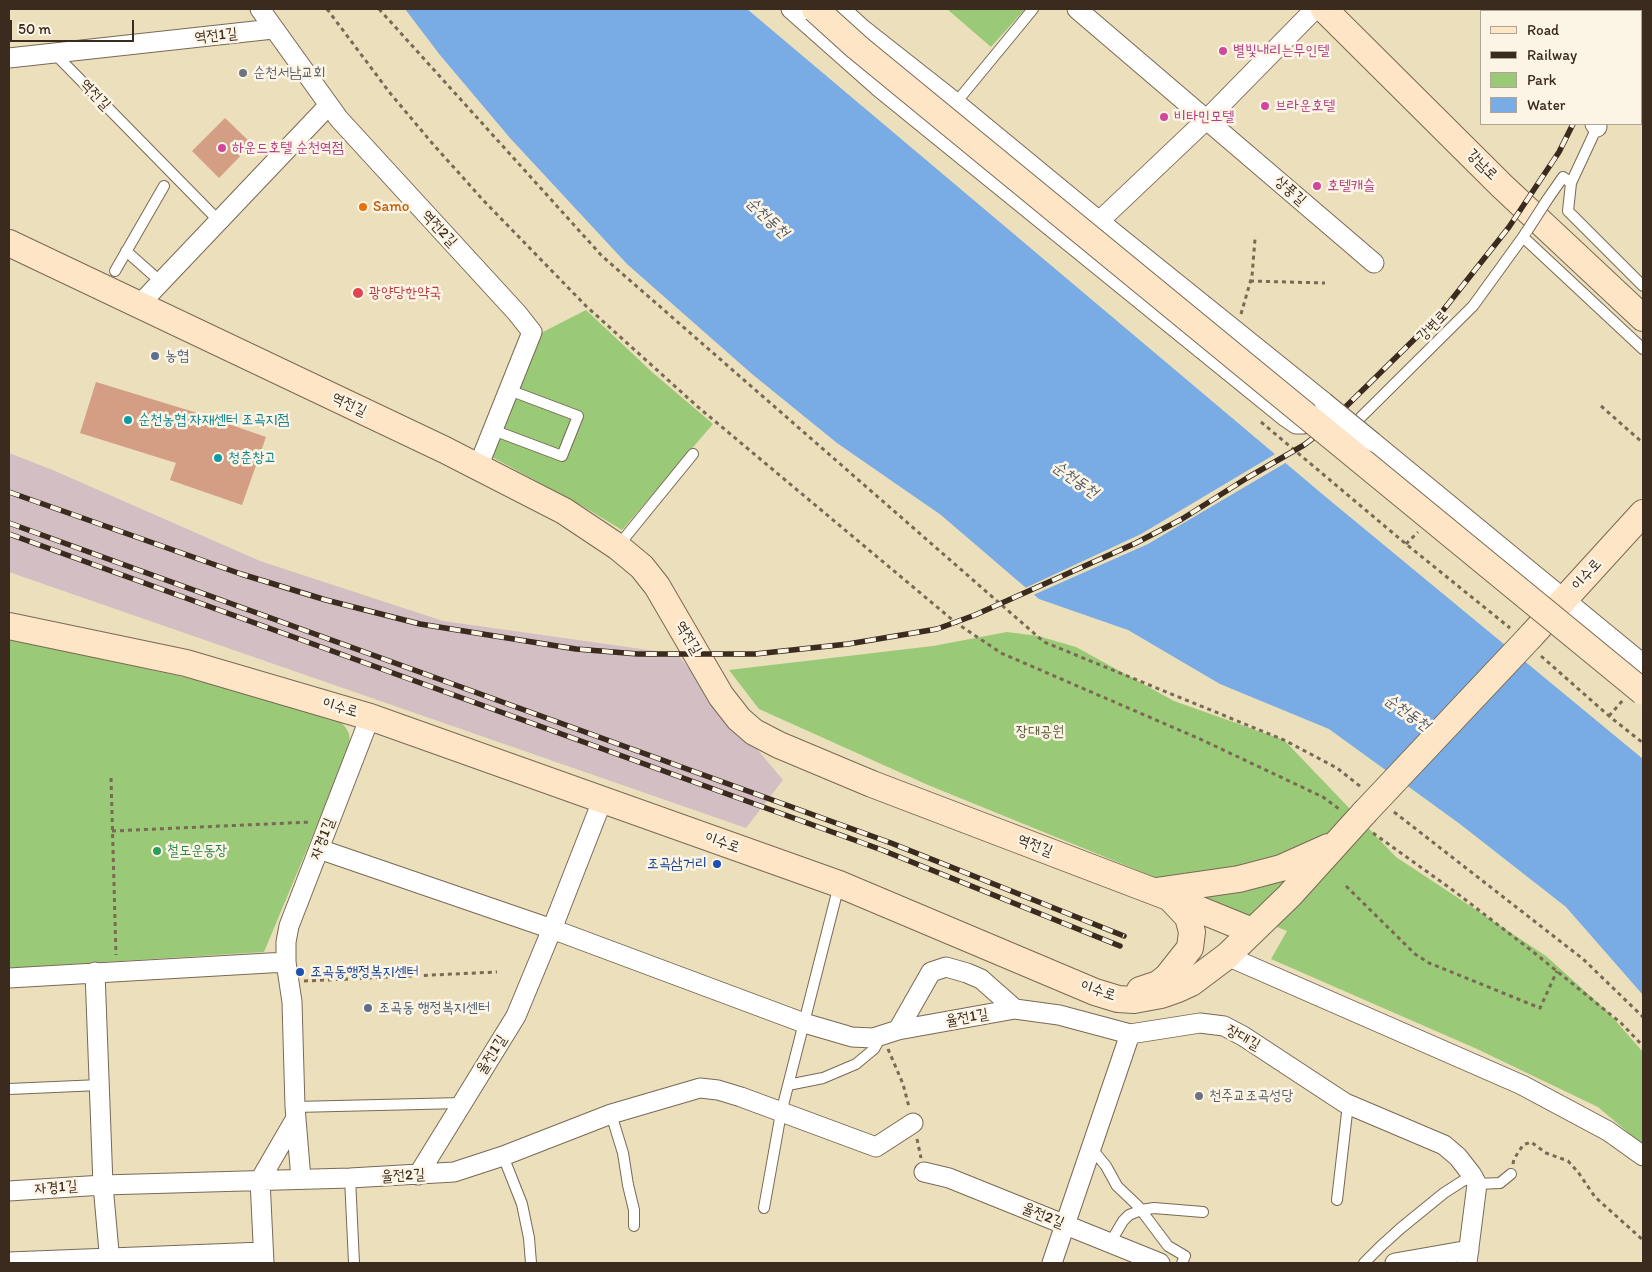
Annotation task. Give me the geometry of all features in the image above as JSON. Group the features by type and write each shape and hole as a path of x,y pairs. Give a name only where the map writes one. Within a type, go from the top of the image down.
{"main road":[{"path":"815,9 857,47 1640,693"},
{"path":"826,9 861,42 1582,631 1640,693"},
{"name":"강남로","path":"1324,9 1502,186 1643,318"},
{"name":"역전길","path":"9,243 478,467 564,511 618,546 642,568 657,586 721,696 739,719 754,732 779,745 872,784 1162,895 1252,932"},
{"name":"이수로","path":"9,626 186,664 370,717 839,884 1095,992 1118,999 1134,1000 1161,994 1191,983 1227,956 1289,896 1537,630 1643,513"},
{"path":"1162,895 1281,868 1336,844"},
{"path":"1095,992 1128,992 1158,984 1167,977 1190,948 1192,932 1188,917 1162,895"}],"street":[{"name":"역전2길","path":"260,9 339,119 532,332 478,467"},
{"path":"791,9 878,86 1296,424 1306,423 1322,411 1324,402"},
{"path":"840,9 862,30 956,103 1643,664"},
{"name":"상풍길","path":"1077,9 1374,263"},
{"path":"1074,245 1207,119 1315,9"},
{"name":"역전1길","path":"9,58 273,29"},
{"path":"139,305 329,105"},
{"path":"1373,442 1364,444 1347,461 1355,470 1424,526 1537,630 1640,693"},
{"name":"자경1길","path":"9,1191 103,1185 300,1178 292,1002 286,962 286,942 289,926 370,717"},
{"path":"552,929 602,801"},
{"name":"율전1길","path":"319,849 552,929 804,1022 852,1037 864,1038 1015,1009 1058,1015 1130,1034"},
{"name":"율전1길","path":"418,1175 516,1016 552,929"},
{"path":"1227,956 1522,1085 1608,1131 1643,1156"},
{"path":"9,978 286,962"},
{"path":"890,1032 931,972 946,967 967,973 981,980 1000,994 1015,1009"},
{"path":"95,972 103,1185 110,1261"},
{"name":"장대길","path":"1130,1034 1200,1023 1224,1026 1243,1036 1326,1092 1348,1104 1444,1145 1458,1158 1474,1180"},
{"path":"1052,1263 1130,1034"},
{"name":"율전2길","path":"300,1178 350,1178 454,1172 504,1156 611,1114 700,1088 718,1090 876,1147 913,1124"},
{"path":"9,1262 263,1258 260,1180 296,1113"},
{"name":"율전2길","path":"924,1172 949,1178 1160,1263"},
{"path":"1396,1263 1468,1256 1474,1180"}],"lane":[{"path":"928,126 956,103 1033,9"},
{"name":"역전길","path":"55,54 219,221"},
{"path":"1597,125 1571,183 1568,211 1643,286"},
{"name":"강변로","path":"1352,426 1474,306 1563,177 1571,183"},
{"path":"115,271 164,186"},
{"path":"1525,234 1643,349"},
{"path":"126,251 161,282"},
{"path":"493,430 562,456 578,416 509,390"},
{"path":"618,546 693,454"},
{"path":"764,1208 781,1113 839,884"},
{"path":"788,1085 823,1078 856,1064 890,1032"},
{"path":"9,1089 100,1085"},
{"path":"296,1113 462,1103"},
{"path":"1337,1200 1348,1104"},
{"path":"611,1114 623,1153 634,1210 634,1226"},
{"path":"1092,1149 1106,1166 1117,1186 1141,1210 1168,1246 1185,1256 1182,1263"},
{"path":"504,1156 522,1204 529,1238 531,1263"},
{"path":"1364,1263 1400,1228 1444,1192 1474,1180 1500,1182 1511,1174"},
{"path":"350,1178 354,1263"},
{"path":"1110,1243 1123,1221 1129,1215 1141,1210 1154,1208 1203,1212"}],"path":[{"path":"327,9 390,94 432,143 483,200 586,306 698,407 955,622 1002,653 1200,739 1323,798 1369,808 1583,959 1643,1017"},
{"path":"379,9 602,256 1044,642 1284,740 1337,768 1369,808 1462,897 1621,1023 1643,1046"},
{"path":"1234,330 1240,318 1250,281 1255,239"},
{"path":"1250,281 1324,283"},
{"path":"1601,406 1643,443"},
{"path":"1406,544 1424,526"},
{"path":"1609,716 1640,693"},
{"path":"111,778 117,971"},
{"path":"112,831 330,822"},
{"path":"1346,886 1415,954 1429,963 1540,1008 1557,971"},
{"path":"289,982 497,972"},
{"path":"890,1032 924,1172"},
{"path":"1511,1174 1514,1160 1523,1145 1531,1142 1546,1153 1568,1161 1595,1197 1643,1240"}],"shaded area":[{"path":"9,453 55,471 260,561 443,621 677,654 783,780 746,828 9,572"}],"green space":[{"path":"947,9 1025,9 991,47"},
{"path":"586,310 652,372 713,424 622,530 492,457 537,335"},
{"name":"장대공원","path":"1007,632 1038,636 1076,647 1174,701 1284,740 1396,857 1546,956 1607,1011 1643,1052 1643,1145 1598,1107 1477,1049 1271,959 1287,931 928,785 759,709 729,670 933,646"},
{"name":"철도운동장","path":"9,639 230,687 340,721 346,728 350,743 348,751 264,952 9,968"}],"water":[{"name":"순천동천","path":"405,9 747,9 1327,498 1643,759 1643,995 1566,907 1460,824 1329,729 1220,684 1128,630 1039,599 941,515 837,443 752,374 627,264 510,138 440,55"}],"pier":[{"path":"1277,453 1287,462 1148,544 1031,596 1023,589 1141,534"}],"building":[{"name":"하운드호텔 순천역점","path":"225,118 252,144 219,178 192,151"},
{"path":"96,382 194,412 266,437 242,505 170,480 176,463 80,433"}],"railway":[{"path":"9,492 241,574 326,600 420,624 576,649 638,654 755,654 848,644 937,629 975,615 1136,543 1182,519 1316,436 1441,313 1509,227 1559,152 1572,125"},
{"path":"9,523 891,843 1124,936"},
{"path":"9,534 882,850 1120,946"}],"place":[{"name":"별빛내리는무인텔","path":"1223,51"},
{"name":"순천서남교회","path":"243,73"},
{"name":"브라운호텔","path":"1265,106"},
{"name":"비타민모텔","path":"1164,117"},
{"name":"하운드호텔 순천역점","path":"222,148"},
{"name":"호텔캐슬","path":"1317,186"},
{"name":"Samo","path":"363,207"},
{"name":"광양당한약국","path":"358,293"},
{"name":"농협","path":"155,356"},
{"name":"순천농협 자재센터 조곡지점","path":"128,420"},
{"name":"청춘창고","path":"218,458"},
{"name":"철도운동장","path":"157,851"},
{"name":"조곡삼거리","path":"717,864"},
{"name":"조곡동행정복지센터","path":"300,972"},
{"name":"조곡동 행정복지센터","path":"368,1008"},
{"name":"천주교조곡성당","path":"1199,1096"}]}
